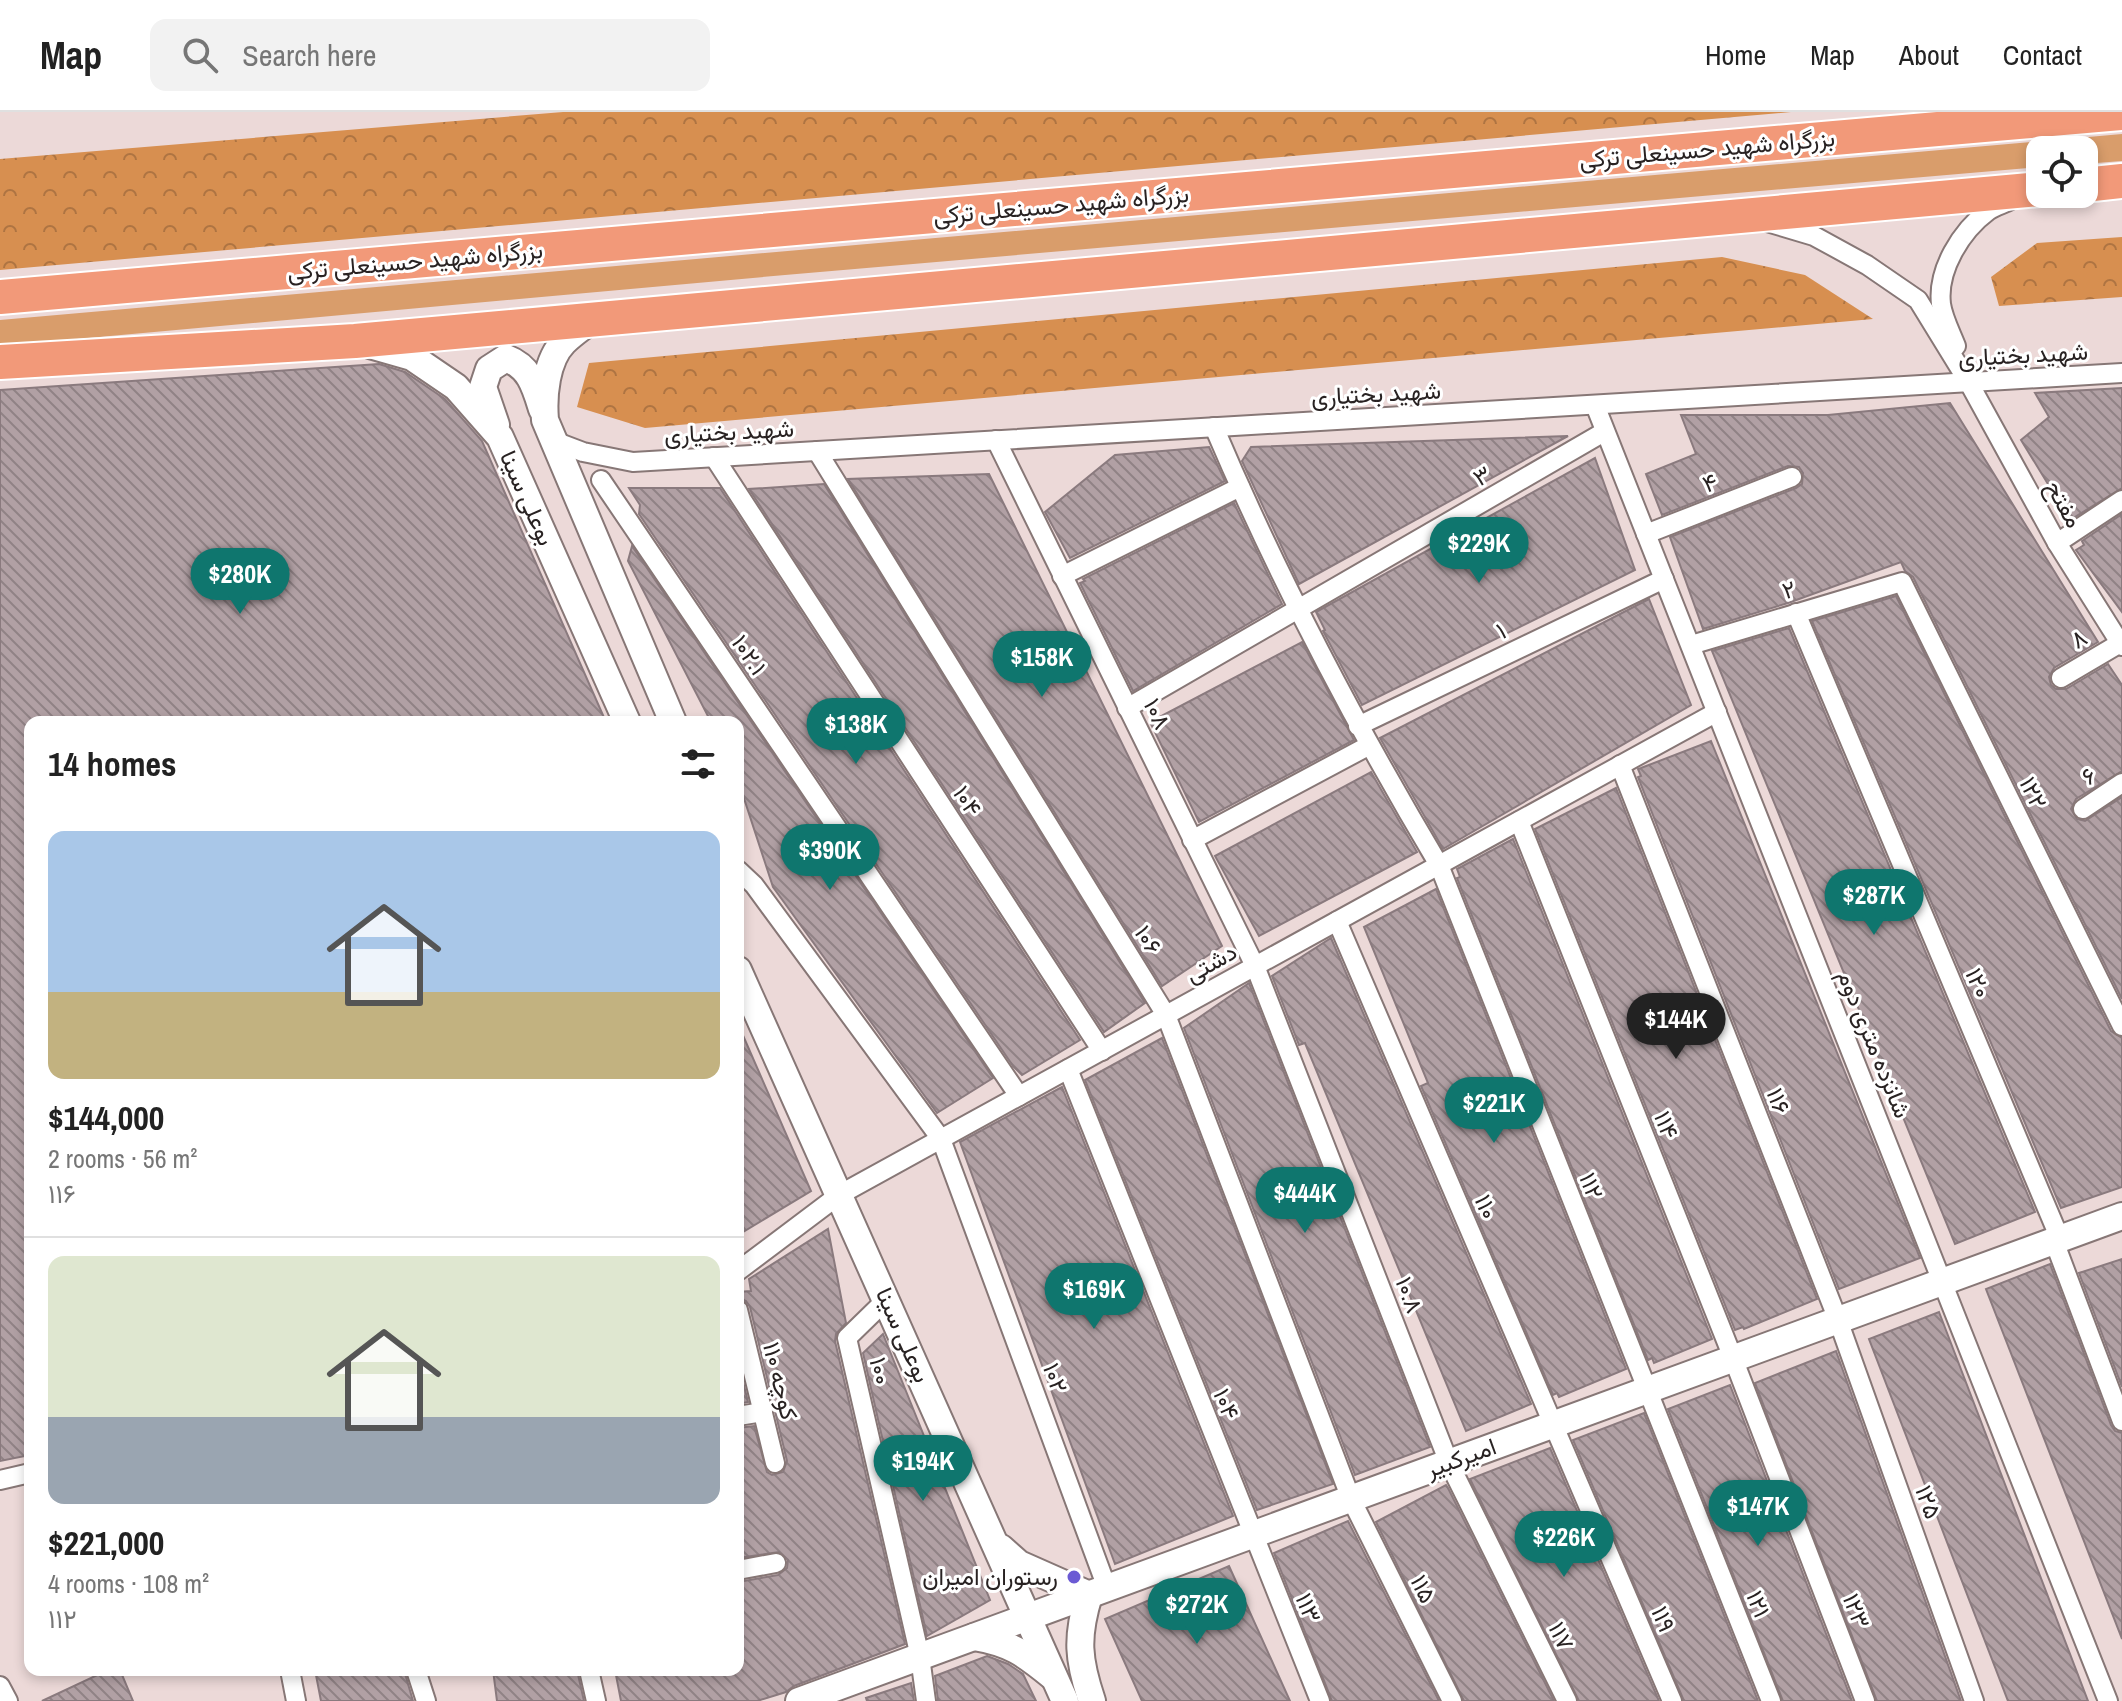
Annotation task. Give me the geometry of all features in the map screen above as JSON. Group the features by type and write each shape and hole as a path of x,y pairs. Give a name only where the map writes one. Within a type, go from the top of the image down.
{"highway":[{"name":"بزرگراه شهید حسینعلی ترکی","path":"0,297 2122,113"},
{"path":"2098,184 2122,181"},
{"path":"0,362 355,341 2026,190"}],"main road":[{"name":"بوعلی سینا","path":"594,318 561,344 550,370 544,402 550,431 670,716"},
{"name":"بوعلی سینا","path":"355,341 412,357 456,387 500,437 624,716"},
{"path":"500,437 483,387 489,369 506,358 520,363 534,383 550,431"},
{"name":"بوعلی سینا","path":"744,983 1060,1690"},
{"name":"امیرکبیر","path":"799,1701 2122,1216"},
{"path":"995,1543 1019,1564 1098,1592 1080,1623 1079,1653 1092,1701"},
{"path":"974,1637 1002,1642 1030,1658 1060,1690"}],"street":[{"path":"1969,383 1941,305 1943,278 1953,253 1968,231 1989,211 2026,194"},
{"path":"1743,215 1814,236 1867,265 1918,300 1969,383"},
{"name":"شهید بختیاری","path":"633,462 2122,373"},
{"name":"مفتح","path":"1969,383 2057,543 2121,644"},
{"name":"شانزده متری دوم","path":"1595,405 2108,1701"},
{"name":"۱۱۲","path":"1214,427 1240,487 1368,746 1439,865 1646,1390"},
{"path":"550,431 583,452 633,462"},
{"name":"۳","path":"1127,708 1604,432"},
{"name":"۱۰۸","path":"996,440 1255,966"},
{"name":"۱۰۶","path":"817,451 1166,1015 1351,1499"},
{"name":"۱۰۴","path":"714,457 1102,1051"},
{"path":"585,514 592,490 601,480 633,462"},
{"name":"۴","path":"1646,534 1792,477"},
{"name":"۱۰۲.۱","path":"601,480 1019,1096"},
{"path":"1062,576 1240,487"},
{"path":"2057,543 2122,500"},
{"name":"۱","path":"1358,726 1664,579"},
{"name":"۲","path":"1691,645 1902,582"},
{"name":"۱۲۲","path":"1902,582 2122,1026"},
{"name":"۱۲۰","path":"1796,613 2057,1240 2122,1421"},
{"name":"۸","path":"2061,678 2121,644"},
{"name":"دشتی","path":"744,1266 839,1195 1717,712"},
{"path":"1192,840 1368,746"},
{"name":"۱۱۶","path":"1620,765 1838,1320"},
{"name":"۶","path":"2083,809 2122,783"},
{"name":"۱۱۴","path":"1519,821 1733,1358"},
{"name":"۱۰۲","path":"744,876 941,1139 1098,1592"},
{"name":"۱۱۰","path":"1337,921 1554,1424"},
{"name":"۱۰.۸","path":"1255,966 1449,1463"},
{"name":"۱۰۴","path":"1068,1069 1251,1534"},
{"name":"۱۰۰","path":"887,1299 847,1338 920,1657"},
{"name":"۱۲۵","path":"1838,1320 1974,1701"},
{"name":"کوچه ۱۱۰","path":"744,1334 775,1463"},
{"name":"۱۲۳","path":"1733,1358 1865,1701"},
{"name":"۱۲۱","path":"1646,1390 1771,1701"},
{"path":"744,1415 763,1412"},
{"name":"۱۱۹","path":"1554,1424 1672,1701"},
{"name":"۱۱۷","path":"1449,1463 1567,1701"},
{"path":"0,1480 24,1474"},
{"name":"۱۱۵","path":"1351,1499 1452,1701"},
{"name":"۱۱۳","path":"1251,1534 1320,1701"},
{"path":"744,1569 776,1563"},
{"path":"920,1657 926,1701"},
{"path":"291,1676 296,1701"},
{"path":"418,1676 426,1701"},
{"path":"590,1676 596,1701"},
{"path":"0,1686 8,1701"}],"shaded area":[{"path":"2122,134 2122,161 2098,163 2098,136"},
{"path":"2026,142 2026,168 0,346 0,320"}],"green space":[{"path":"563,112 1791,112 0,270 0,159"},
{"path":"2122,237 2122,297 1999,306 1991,277 2037,243"},
{"path":"1722,257 1805,275 1873,319 645,428 577,407 589,363"}],"building":[{"path":"379,364 405,372 445,399 482,441 603,716 24,716 24,1456 0,1461 0,390"},
{"path":"2122,388 2122,488 2070,520 2021,440 2049,417 2035,393"},
{"path":"1950,403 2098,642 2054,668 2049,677 2051,685 2056,689 2066,689 2108,664 2122,685 2122,771 2076,799 2071,809 2077,819 2085,821 2122,797 2122,999 1913,577 1905,571 1901,562 1788,603 1703,629 1670,537 1796,488 1802,484 1803,473 1799,467 1788,466 1662,515 1646,474 1696,454 1681,415 1828,415"},
{"path":"1568,436 1299,584 1242,461 1251,447"},
{"path":"1209,447 1225,481 1070,558 1045,512 1115,455"},
{"path":"1595,458 1635,570 1362,705 1316,612"},
{"path":"989,474 1222,946 1162,986 848,479"},
{"path":"824,484 1145,1003 1104,1032 749,489"},
{"path":"629,488 720,488 1080,1040 1022,1075 1013,1066 639,514 640,505"},
{"path":"1234,503 1282,604 1133,691 1080,583"},
{"path":"2122,514 2122,612 2076,550 2084,545 2082,541"},
{"path":"632,546 993,1078 937,1113 773,887 744,798 744,716 708,716 628,561"},
{"path":"1896,596 2111,1031 2122,1038 2122,1187 2061,1208 1812,621"},
{"path":"1649,599 1691,705 1443,849 1380,738"},
{"path":"1789,628 2035,1212 1955,1244 1712,651"},
{"path":"1302,642 1354,740 1199,822 1150,722"},
{"path":"1711,741 1920,1258 1839,1289 1638,777 1641,776 1638,769"},
{"path":"1371,772 1417,852 1259,936 1215,856"},
{"path":"1616,788 1817,1299 1744,1329 1735,1330 1535,829"},
{"path":"1513,839 1712,1339 1654,1363 1652,1358 1648,1360 1457,878 1460,877 1457,869"},
{"path":"1436,889 1626,1369 1559,1397 1557,1393 1553,1395 1421,1086 1428,1083 1364,927"},
{"path":"1331,938 1531,1404 1466,1431 1305,1043 1299,1045 1272,976"},
{"path":"1249,983 1430,1447 1355,1475 1184,1028"},
{"path":"744,1038 811,1191 744,1231"},
{"path":"1162,1038 1333,1484 1257,1510 1085,1080"},
{"path":"1062,1087 1233,1516 1115,1564 960,1142"},
{"path":"828,1229 846,1323 836,1334 835,1341 905,1644 757,1701 621,1701 616,1676 744,1676 744,1581 778,1575 787,1568 788,1560 779,1552 744,1557 744,1427 754,1426 767,1472 772,1475 783,1472 787,1461 750,1307 744,1300 744,1292 751,1291 749,1279"},
{"path":"2122,1259 2122,1387 2079,1273"},
{"path":"2050,1264 2111,1425 2115,1431 2122,1433 2122,1639 1986,1289"},
{"path":"1939,1312 2088,1701 2008,1701 1869,1339"},
{"path":"883,1334 990,1600 927,1636 863,1353"},
{"path":"1836,1351 1961,1701 1877,1701 1755,1383"},
{"path":"1730,1385 1852,1701 1783,1701 1668,1409"},
{"path":"1644,1413 1758,1701 1684,1701 1573,1440"},
{"path":"1550,1448 1659,1701 1579,1701 1470,1479"},
{"path":"1446,1485 1554,1701 1464,1701 1376,1522"},
{"path":"1348,1521 1439,1701 1332,1701 1274,1553"},
{"path":"1229,1566 1290,1701 1142,1701 1105,1619"},
{"path":"987,1656 1023,1674 1036,1701 938,1701 935,1676"},
{"path":"95,1676 123,1676 133,1701 42,1701"},
{"path":"316,1676 406,1676 413,1701 321,1701"},
{"path":"494,1676 578,1676 584,1701 497,1701"},
{"path":"911,1683 914,1701 867,1701 866,1698"}],"place":[{"name":"رستوران امیران","path":"1074,1577"}]}
